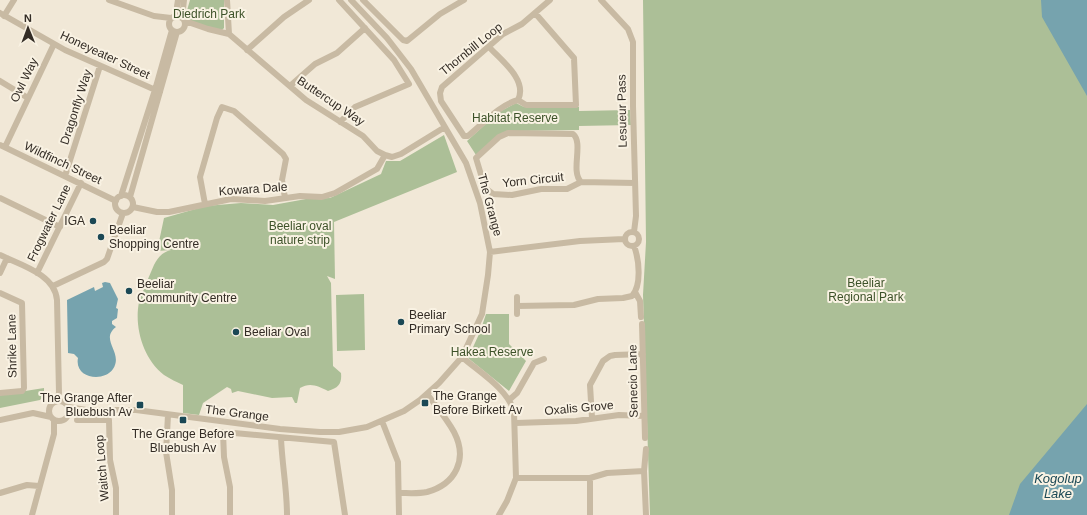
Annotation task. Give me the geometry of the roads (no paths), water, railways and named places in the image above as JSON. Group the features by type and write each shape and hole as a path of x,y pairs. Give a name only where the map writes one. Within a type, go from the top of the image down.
{"street":[{"path":"2,14 14,0"},
{"path":"109,0 154,16 173,17"},
{"path":"158,91 118,198 116,208 123,213 129,212 133,207 130,197 158,91 173,30 169,24 176,14 178,0"},
{"path":"154,16 173,30 184,28 184,0"},
{"path":"227,0 229,34"},
{"path":"248,50 284,17 309,0"},
{"path":"339,0 394,60 409,84 355,107 340,122"},
{"name":"The Grange","path":"67,405 86,410 136,410 280,429 320,432 353,429 382,421 404,411 427,394 449,373 462,357 473,336 484,307 490,252 484,217 468,169 411,69 387,38 352,0"},
{"path":"366,1 402,40 407,41 440,14 464,0"},
{"name":"Thornbill Loop","path":"518,100 505,105 466,137 462,135 442,101 440,92 444,85 503,34 522,24 550,0"},
{"name":"Lesueur Pass","path":"601,0 628,29 633,42 636,223 634,232 639,237 639,241 634,246"},
{"path":"489,47 519,82 520,91 518,100 526,105 576,105 576,64 574,58 535,13"},
{"name":"Honeyeater Street","path":"2,14 54,44 158,91"},
{"name":"Buttercup Way","path":"173,17 184,19 208,29 229,34 306,100 363,136 377,151 385,156"},
{"name":"Buttercup Way","path":"184,28 208,29"},
{"path":"290,86 315,64 337,53 365,28"},
{"name":"Owl Way","path":"2,146 28,98 54,44"},
{"name":"Dragonfly Way","path":"65,176 100,66"},
{"path":"0,81 28,98"},
{"path":"205,204 200,177 217,118 222,107 234,111 283,154 286,159 282,180 285,198"},
{"path":"385,156 392,157 401,154 445,127"},
{"name":"Yorn Circuit","path":"581,182 577,175 576,139 573,134 508,133 499,138 476,158 485,188 493,194 512,195 541,189 567,189 581,182 635,183"},
{"name":"Wildfinch Street","path":"2,146 65,176 118,198"},
{"name":"Kowara Dale","path":"133,207 157,212 232,199 265,201 300,196 322,197 335,193 377,169 385,156"},
{"name":"Frogwater Lane","path":"37,273 81,183"},
{"path":"118,198 130,197"},
{"path":"0,198 60,227"},
{"path":"53,286 108,259 123,213"},
{"path":"624,239 627,233 634,232"},
{"path":"490,252 580,241 624,239"},
{"path":"517,306 574,305 598,299 628,297 635,292 638,284 637,257 634,246 628,245 624,239"},
{"path":"0,255 37,273 53,286 57,300 59,393 55,402 50,408 37,413 0,420"},
{"path":"0,273 7,258"},
{"name":"Senecio Lane","path":"635,292 640,301 642,321 644,416 646,438"},
{"name":"Shrike Lane","path":"0,293 22,304 24,388 22,391 0,393"},
{"path":"517,297 517,314"},
{"path":"592,418 590,385 603,361 610,356 615,355 643,354"},
{"path":"462,357 509,400 514,412 516,423 516,478 507,501 498,515"},
{"path":"509,400 517,393 534,363 537,360 544,359"},
{"path":"32,515 54,434 62,421 68,416 67,405 59,393"},
{"path":"399,493 421,493 433,490 453,477 458,468 458,448 454,432 427,394"},
{"path":"55,402 67,405"},
{"path":"50,408 54,434"},
{"name":"The Grange","path":"68,416 86,410"},
{"path":"37,413 62,421"},
{"path":"168,415 166,452 172,490 172,515"},
{"name":"Oxalis Grove","path":"516,423 569,422 619,415 644,416"},
{"name":"Waitch Loop","path":"77,420 116,419"},
{"name":"Waitch Loop","path":"109,420 110,460 116,488 116,515"},
{"path":"382,421 397,457 399,515"},
{"path":"230,515 230,487 220,431 335,443 345,515"},
{"path":"281,438 282,467 287,491 287,515"},
{"path":"646,449 644,471 646,515"},
{"path":"516,478 590,478 612,472 644,471"},
{"path":"590,478 590,515"},
{"path":"0,493 27,485 39,486"}],"water":[{"path":"1041,0 1087,0 1087,96 1042,17"},
{"path":"102,283 110,283 118,299 116,308 118,309 117,318 112,321 112,324 116,327 111,332 110,337 110,342 116,357 116,363 113,369 108,373 103,376 96,377 85,374 80,370 78,358 74,354 68,353 67,300 94,287 95,291 103,287"},
{"name":"Kogolup Lake","path":"1087,404 1087,515 1009,515 1020,484"}],"place":[{"name":"IGA","path":"93,221"},
{"name":"Beeliar Shopping Centre","path":"101,237"},
{"name":"Beeliar Community Centre","path":"129,291"},
{"name":"Beeliar Primary School","path":"401,322"},
{"name":"Beeliar Oval","path":"236,332"},
{"name":"The Grange Before Birkett Av","path":"425,403"},
{"name":"The Grange After Bluebush Av","path":"140,405"},
{"name":"The Grange Before Bluebush Av","path":"183,420"}],"park label":[{"name":"Diedrich Park","path":"209,14"},
{"name":"Habitat Reserve","path":"515,118"},
{"name":"Beeliar oval nature strip","path":"300,233"},
{"name":"Beeliar Regional Park","path":"866,290"},
{"name":"Hakea Reserve","path":"492,352"}]}
